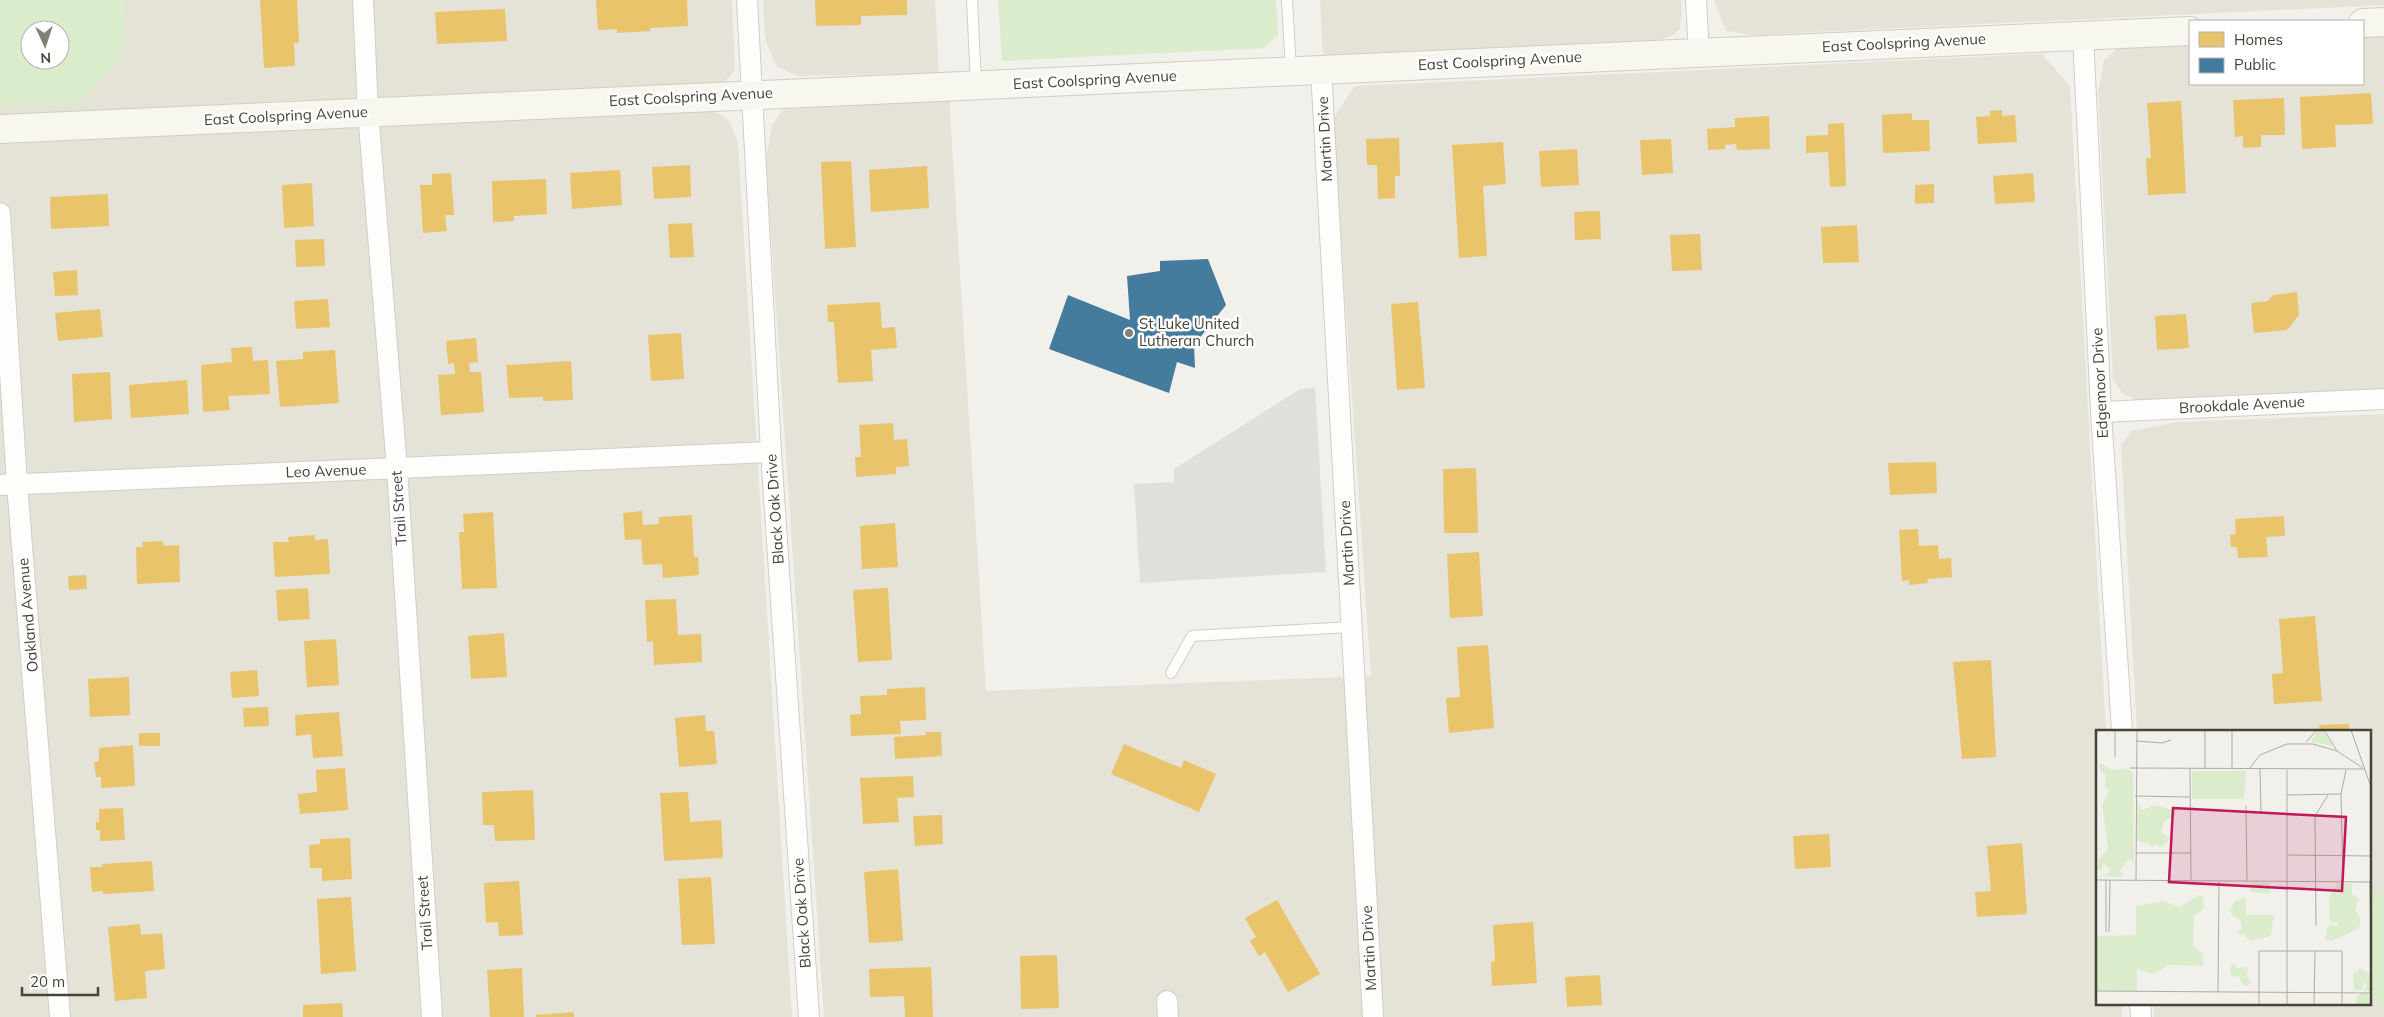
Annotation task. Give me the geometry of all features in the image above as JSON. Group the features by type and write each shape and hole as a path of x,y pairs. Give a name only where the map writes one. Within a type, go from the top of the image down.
{"street":[{"name":"Trail Street","path":"363,0 368,112 397,468 432,1017"},
{"name":"Black Oak Drive","path":"747,0 772,452 809,1017"},
{"path":"1696,0 1699,53"},
{"path":"2364,23 2384,22"},
{"name":"East Coolspring Avenue","path":"0,129 2189,30"},
{"name":"Edgemoor Drive","path":"2083,35 2101,412 2122,730"},
{"name":"Martin Drive","path":"1321,69 1373,1017"},
{"name":"Oakland Avenue","path":"0,213 9,485 60,1017"},
{"name":"Brookdale Avenue","path":"2101,412 2384,399"},
{"name":"Leo Avenue","path":"9,485 772,452"},
{"path":"2140,1004 2141,1017"}],"lane":[{"path":"972,0 976,85"},
{"path":"1287,0 1291,71"},
{"path":"1171,673 1192,636 1351,627"}],"shaded area":[{"path":"0,0 732,0 735,70 724,83 411,100 302,100 0,116"},
{"path":"763,0 935,0 939,73 798,76 777,67 765,39"},
{"path":"1320,0 1681,0 1682,10 1680,29 1673,35 1657,41 1323,56"},
{"path":"1714,0 2384,0 2384,5 1752,35 1726,31"},
{"path":"2384,35 2384,390 2139,402 2122,393 2113,380 2098,93 2104,60 2121,46 2189,43 2189,85 2364,85 2364,36"},
{"path":"2042,54 2070,86 2106,730 2096,730 2096,1004 2122,1004 2122,1017 824,1017 766,160 772,125 783,110 949,97 986,691 1371,676 1333,119 1355,86"},
{"path":"711,109 729,120 738,143 792,1017 0,1017 0,144"},
{"path":"1315,388 1326,572 1140,583 1134,484 1174,482 1174,469 1300,389"},
{"path":"2384,414 2384,1017 2154,1017 2153,1004 2372,1004 2372,730 2137,730 2121,445 2131,431 2178,422"}],"green space":[{"path":"0,0 129,0 124,8 123,58 79,105 0,107"},
{"path":"998,0 1276,0 1278,35 1264,48 1002,61"},
{"path":"2384,889 2384,1004 2372,1000 2372,898"}],"building: Homes":[{"path":"260,0 297,0 299,43 294,43 295,66 264,68"},
{"path":"596,0 687,0 688,26 650,28 650,31 617,33 617,29 598,30"},
{"path":"815,0 907,0 907,15 861,16 861,25 816,26"},
{"path":"505,9 507,41 437,44 435,12"},
{"path":"2371,93 2373,124 2335,125 2336,147 2302,149 2300,97"},
{"path":"2284,98 2285,135 2261,135 2261,147 2243,148 2243,136 2235,137 2233,100"},
{"path":"2181,101 2186,193 2148,195 2146,158 2151,158 2147,103"},
{"path":"2002,110 2002,116 2015,115 2017,142 1978,144 1976,117 1990,116 1990,111"},
{"path":"1912,113 1912,120 1929,120 1930,151 1883,153 1882,115"},
{"path":"1769,116 1770,149 1737,150 1736,144 1725,145 1725,149 1708,150 1707,129 1735,127 1735,118"},
{"path":"1844,123 1846,186 1830,187 1828,152 1806,153 1806,136 1828,135 1828,124"},
{"path":"1399,138 1400,176 1395,176 1395,198 1378,199 1377,165 1367,165 1366,139"},
{"path":"1671,139 1673,173 1642,175 1640,140"},
{"path":"1503,142 1506,184 1483,186 1487,256 1459,258 1452,145"},
{"path":"1577,149 1579,185 1541,187 1539,151"},
{"path":"851,161 856,247 825,249 821,162"},
{"path":"690,165 691,197 654,199 652,167"},
{"path":"927,166 929,208 871,212 869,170"},
{"path":"620,170 622,205 572,209 570,173"},
{"path":"451,173 454,215 445,215 447,231 423,233 420,185 432,185 432,174"},
{"path":"2033,173 2035,202 1995,204 1993,176"},
{"path":"546,179 547,214 514,216 514,221 493,222 492,181"},
{"path":"312,183 314,226 284,228 282,185"},
{"path":"1934,184 1934,203 1915,204 1915,185"},
{"path":"108,194 109,226 51,229 50,197"},
{"path":"1600,211 1601,239 1575,240 1574,212"},
{"path":"692,223 694,257 670,258 668,224"},
{"path":"1857,225 1859,262 1823,263 1821,227"},
{"path":"1700,234 1702,270 1672,271 1670,235"},
{"path":"324,239 325,266 296,267 295,240"},
{"path":"77,270 78,295 55,296 53,272"},
{"path":"2297,292 2299,315 2287,330 2254,333 2251,303 2268,301 2273,295"},
{"path":"328,299 330,327 296,329 294,301"},
{"path":"880,302 882,328 895,327 897,348 871,350 873,381 838,383 834,322 828,322 827,305"},
{"path":"1418,302 1425,388 1397,390 1391,304"},
{"path":"100,309 103,337 58,341 55,313"},
{"path":"2186,314 2189,348 2157,350 2155,316"},
{"path":"681,333 684,379 651,381 648,335"},
{"path":"476,338 478,362 469,363 470,372 481,372 484,412 441,415 438,375 455,374 454,363 448,364 446,341"},
{"path":"252,347 253,361 268,360 270,394 228,396 230,410 203,412 201,365 232,362 231,348"},
{"path":"335,350 339,403 280,407 276,361 303,359 303,352"},
{"path":"571,361 573,400 543,401 543,397 509,398 506,365"},
{"path":"110,372 112,419 74,422 72,374"},
{"path":"187,380 189,414 131,418 129,385"},
{"path":"893,423 894,440 907,439 909,466 896,467 896,474 856,477 855,457 861,457 859,425"},
{"path":"1936,462 1937,493 1890,495 1888,463"},
{"path":"1476,468 1478,533 1444,533 1443,469"},
{"path":"642,511 643,525 659,524 659,517 692,515 694,557 698,557 699,575 663,578 662,564 643,565 641,539 625,540 623,513"},
{"path":"493,512 497,588 462,589 459,532 464,532 463,514"},
{"path":"2284,516 2285,536 2266,537 2268,557 2238,558 2237,547 2231,547 2230,535 2236,534 2235,519"},
{"path":"895,523 898,567 862,569 860,526"},
{"path":"1918,529 1919,546 1938,545 1939,559 1951,558 1952,577 1927,579 1928,583 1909,585 1909,580 1902,581 1899,530"},
{"path":"315,535 315,540 328,539 330,574 275,577 273,542 289,542 288,537"},
{"path":"163,541 164,546 179,545 180,582 137,584 136,547 143,547 142,542"},
{"path":"1479,552 1483,616 1450,618 1447,554"},
{"path":"86,575 87,589 69,590 68,576"},
{"path":"308,588 310,619 278,621 276,590"},
{"path":"888,588 892,660 858,662 853,590"},
{"path":"676,599 678,635 701,634 702,662 654,665 653,641 647,642 645,600"},
{"path":"2315,616 2322,701 2274,704 2272,674 2283,673 2279,619"},
{"path":"504,633 507,677 471,679 468,636"},
{"path":"336,639 339,685 307,687 304,641"},
{"path":"1488,645 1494,728 1449,733 1446,698 1460,697 1457,647"},
{"path":"1991,660 1996,757 1962,759 1953,662"},
{"path":"257,670 259,696 232,698 230,672"},
{"path":"129,677 130,715 90,717 88,679"},
{"path":"925,687 926,720 900,721 901,734 851,736 850,715 861,714 860,696 887,695 887,689"},
{"path":"268,707 269,726 244,727 243,708"},
{"path":"339,712 343,756 313,758 311,734 296,736 295,715"},
{"path":"705,715 706,731 714,731 717,764 679,767 675,718"},
{"path":"2349,724 2349,730 2320,730 2319,725"},
{"path":"926,732 941,732 942,756 895,759 894,737 926,735"},
{"path":"139,733 160,733 160,746 139,746"},
{"path":"1124,744 1181,768 1184,760 1216,774 1199,812 1111,774"},
{"path":"133,745 135,786 101,788 101,777 96,777 94,762 99,761 99,748"},
{"path":"345,768 348,810 300,814 298,794 317,792 316,770"},
{"path":"913,776 914,797 897,798 899,822 863,824 860,778"},
{"path":"533,790 535,840 495,841 494,825 483,825 482,792"},
{"path":"688,792 690,822 721,820 723,858 664,861 660,793"},
{"path":"123,808 125,840 100,841 100,830 96,830 96,822 99,822 99,809"},
{"path":"942,815 943,844 915,846 913,816"},
{"path":"1829,834 1831,867 1795,869 1793,836"},
{"path":"350,838 352,879 322,881 322,868 310,868 309,845 320,844 320,839"},
{"path":"2022,843 2027,914 1977,917 1975,892 1991,891 1987,846"},
{"path":"152,861 154,891 103,894 103,891 92,892 90,867 102,867 102,864"},
{"path":"898,869 903,941 869,943 864,872"},
{"path":"711,877 715,944 682,945 678,879"},
{"path":"519,881 523,935 499,936 498,922 486,923 484,883"},
{"path":"351,897 356,971 321,974 317,899"},
{"path":"1277,900 1320,974 1288,992 1265,952 1259,956 1250,941 1256,937 1245,918"},
{"path":"1533,922 1537,983 1492,986 1491,962 1495,961 1493,925"},
{"path":"140,924 141,935 162,933 165,969 145,971 147,998 115,1001 108,927"},
{"path":"1057,955 1059,1008 1021,1009 1020,956"},
{"path":"931,967 933,1017 905,1017 904,996 870,997 869,969"},
{"path":"522,968 524,1017 490,1017 487,970"},
{"path":"1600,975 1602,1005 1567,1007 1565,977"},
{"path":"342,1003 343,1017 303,1017 303,1005"},
{"path":"574,1012 574,1017 536,1017 536,1015"}],"building: Public":[{"name":"St Luke United Lutheran Church","path":"1208,259 1226,305 1194,345 1195,368 1177,362 1169,393 1049,349 1068,295 1130,320 1127,276 1160,271 1160,261"}],"place":[{"name":"St Luke United Lutheran Church","path":"1129,333"}]}
